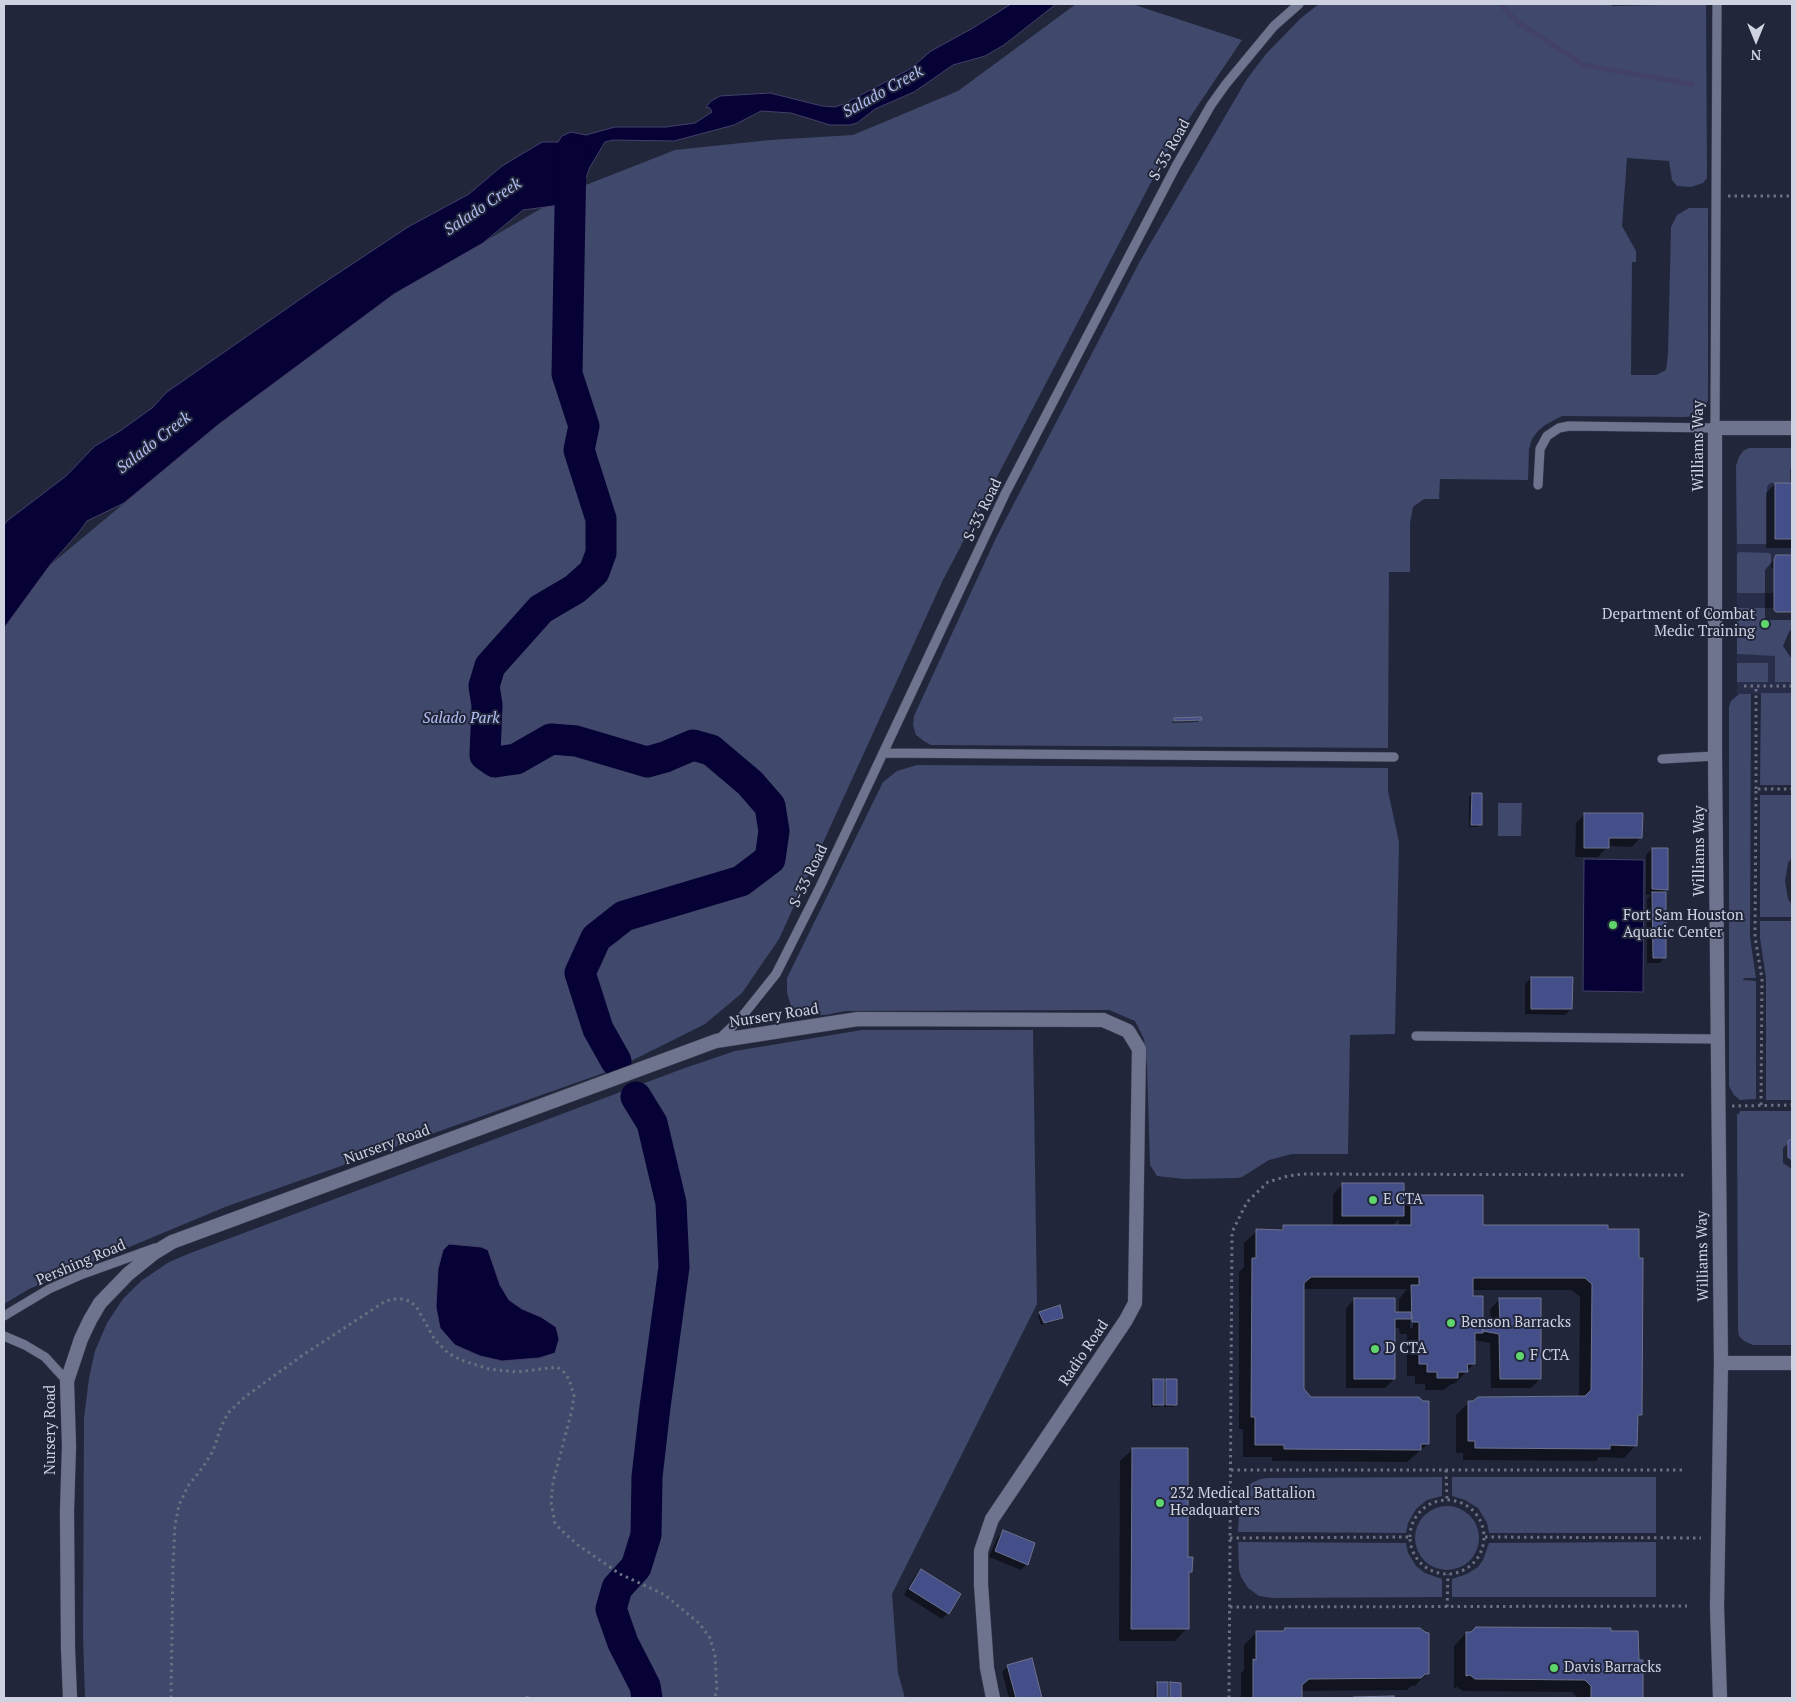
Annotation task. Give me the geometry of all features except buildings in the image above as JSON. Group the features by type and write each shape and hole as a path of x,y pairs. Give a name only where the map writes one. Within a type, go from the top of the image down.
{"street":[{"path":"1715,428 1792,428"},
{"name":"Williams Way","path":"1715,428 1715,756 1720,1363 1718,1607 1720,1698"},
{"name":"Nursery Road","path":"70,1698 66,1512 69,1446 66,1381 81,1339 100,1303 128,1274 154,1253 172,1242 716,1042 858,1019 1103,1020"},
{"name":"Radio Road","path":"993,1698 987,1668 981,1585 981,1551 992,1519 1126,1320 1135,1303 1139,1049 1128,1031 1103,1020"},
{"path":"1720,1363 1792,1363"}],"lane":[{"name":"S-33 Road","path":"716,1042 740,1019 776,974 820,887 1005,494 1176,166 1211,105 1226,84 1274,26 1299,4"},
{"name":"Williams Way","path":"1715,428 1717,4"},
{"path":"1538,485 1540,449 1547,436 1560,428 1569,426 1715,428"},
{"path":"883,752 1394,757"},
{"path":"1662,759 1715,756"},
{"path":"1416,1036 1718,1038"},
{"name":"Pershing Road","path":"4,1316 49,1289 83,1274 172,1242"},
{"path":"4,1336 25,1345 45,1357 66,1381"}],"path":[{"path":"1716,196 1792,196"},
{"path":"1744,686 1792,686"},
{"path":"1756,686 1755,937 1762,979 1761,1105"},
{"path":"1756,789 1792,789"},
{"path":"1732,1106 1792,1105"},
{"path":"1230,1698 1232,1232 1247,1202 1268,1182 1303,1174 1685,1174"},
{"path":"171,1698 173,1566 179,1505 188,1486 213,1451 228,1413 246,1396 303,1355 384,1302 392,1299 410,1301 417,1308 435,1340 448,1353 461,1360 489,1369 517,1372 557,1367 564,1371 569,1379 574,1396 551,1502 555,1523 578,1545 620,1574 664,1595 700,1624 710,1638 715,1655 717,1691 714,1698"},
{"path":"1231,1470 1684,1470"},
{"path":"1446,1470 1447,1500"},
{"path":"1447,1500 1458,1501 1468,1506 1483,1525 1485,1537 1483,1550 1467,1570 1442,1575 1429,1571 1419,1562 1412,1551 1410,1537 1410,1528 1415,1517 1434,1502 1447,1500"},
{"path":"1230,1538 1410,1537"},
{"path":"1485,1537 1700,1538"},
{"path":"1447,1607 1448,1574"},
{"path":"1230,1607 1687,1606"}],"shaded area":[{"name":"Department of Combat Medic Training","path":"1749,448 1792,448 1792,785 1760,785 1761,694 1737,694 1736,466 1743,451"}],"green space":[{"name":"Salado Park","path":"1076,4 1132,4 1242,40 1168,150 943,580 779,939 742,993 705,1024 615,1069 225,1207 29,1289 4,1304 4,628 50,565 219,424 394,294 573,190 675,150 770,140 853,135 958,91"},
{"path":"1319,4 1612,4 1612,6 1706,4 1707,178 1703,183 1691,187 1677,186 1672,180 1669,161 1627,158 1622,226 1636,251 1636,262 1632,262 1631,375 1656,375 1666,370 1668,354 1671,227 1677,215 1689,208 1708,208 1708,400 1704,409 1693,416 1685,417 1562,416 1545,425 1532,439 1529,449 1528,480 1440,479 1439,499 1424,499 1413,507 1410,523 1410,572 1389,572 1388,748 931,745 916,735 913,725 914,716 996,538 1140,261 1247,79 1266,54 1301,18"},
{"path":"1749,448 1792,448 1790,483 1770,483 1767,487 1767,544 1737,544 1736,466 1743,451"},
{"path":"1739,552 1771,554 1771,568 1774,568 1775,593 1737,593 1737,554"},
{"path":"1737,608 1774,608 1776,612 1792,612 1792,682 1775,682 1775,656 1737,654"},
{"path":"1737,663 1768,663 1768,682 1737,682"},
{"path":"1761,693 1792,693 1792,785 1760,785"},
{"path":"1739,694 1751,694 1750,937 1756,978 1744,978 1743,980 1756,981 1756,1099 1740,1100 1734,1095 1729,1086 1729,707 1731,701"},
{"path":"917,765 1388,768 1388,791 1399,842 1395,1034 1350,1035 1348,1154 1292,1154 1269,1160 1242,1177 1237,1178 1184,1179 1157,1176 1150,1165 1147,1067 1144,1039 1135,1021 1109,1010 846,1011 825,1015 805,1015 791,1006 787,993 787,978 883,782 897,771"},
{"path":"1760,795 1792,795 1792,917 1760,917"},
{"path":"1498,803 1522,803 1521,836 1498,836"},
{"path":"1760,921 1792,921 1792,1100 1766,1100 1766,978 1760,938"},
{"path":"862,1030 1033,1030 1037,1304 892,1594 898,1673 905,1698 85,1698 83,1635 84,1418 89,1378 95,1351 107,1323 123,1299 141,1281 169,1262 193,1252 682,1069 735,1051"},
{"path":"1740,1111 1792,1111 1792,1345 1753,1345 1744,1341 1739,1336 1737,1114"},
{"path":"1442,1477 1442,1496 1427,1500 1416,1509 1408,1523 1406,1533 1238,1532 1240,1494 1248,1485 1260,1479"},
{"path":"1452,1477 1656,1477 1656,1533 1489,1533 1487,1523 1478,1508 1465,1500 1452,1496"},
{"path":"1447,1506 1465,1512 1473,1520 1479,1538 1473,1556 1465,1564 1447,1570 1429,1564 1421,1556 1415,1538 1421,1520 1429,1512"},
{"path":"1238,1542 1406,1543 1408,1553 1416,1566 1425,1573 1442,1579 1442,1597 1273,1598 1259,1596 1248,1588 1241,1577"},
{"path":"1656,1542 1656,1597 1452,1597 1452,1579 1467,1574 1478,1567 1483,1560 1489,1543"}],"water":[{"name":"Salado Creek","path":"1011,4 1056,4 1004,45 985,56 953,65 914,92 875,109 857,123 830,125 791,113 761,111 734,125 674,141 613,140 605,142 590,167 580,194 553,206 523,210 483,243 394,294 219,424 124,503 87,521 50,565 4,628 4,525 7,521 66,476 95,446 152,408 167,392 319,286 408,227 469,194 502,166 542,142 558,142 562,136 571,132 586,135 615,127 666,127 695,123 712,112 710,108 706,107 711,101 720,96 770,93 822,106 835,107 910,69 931,51"},
{"name":"Fort Sam Houston Aquatic Center","path":"1584,859 1644,860 1643,992 1583,991"},
{"path":"449,1244 481,1247 488,1250 500,1285 509,1300 556,1327 559,1339 555,1353 539,1358 502,1361 480,1356 455,1345 440,1328 436,1307 438,1269 443,1250"}],"waterway":[{"path":"1501,4 1516,21 1583,65 1692,84"},
{"path":"571,155 567,374 584,426 579,450 601,519 601,553 594,572 575,589 541,609 490,666 484,686 487,705 485,755 495,762 516,759 551,739 576,741 647,762 665,757 693,745 711,750 750,783 770,806 774,831 770,859 741,881 624,916 596,938 580,973 598,1029 616,1061"},
{"path":"636,1097 652,1123 671,1203 674,1267 647,1477 646,1535 636,1567 617,1588 611,1609 623,1643 645,1686 647,1698"}],"place":[{"name":"Department of Combat Medic Training","path":"1765,624"},
{"name":"Fort Sam Houston Aquatic Center","path":"1613,925"},
{"name":"E CTA","path":"1373,1200"},
{"name":"Benson Barracks","path":"1451,1323"},
{"name":"D CTA","path":"1375,1349"},
{"name":"F CTA","path":"1520,1356"},
{"name":"232 Medical Battalion Headquarters","path":"1160,1503"},
{"name":"Davis Barracks","path":"1554,1668"}]}
